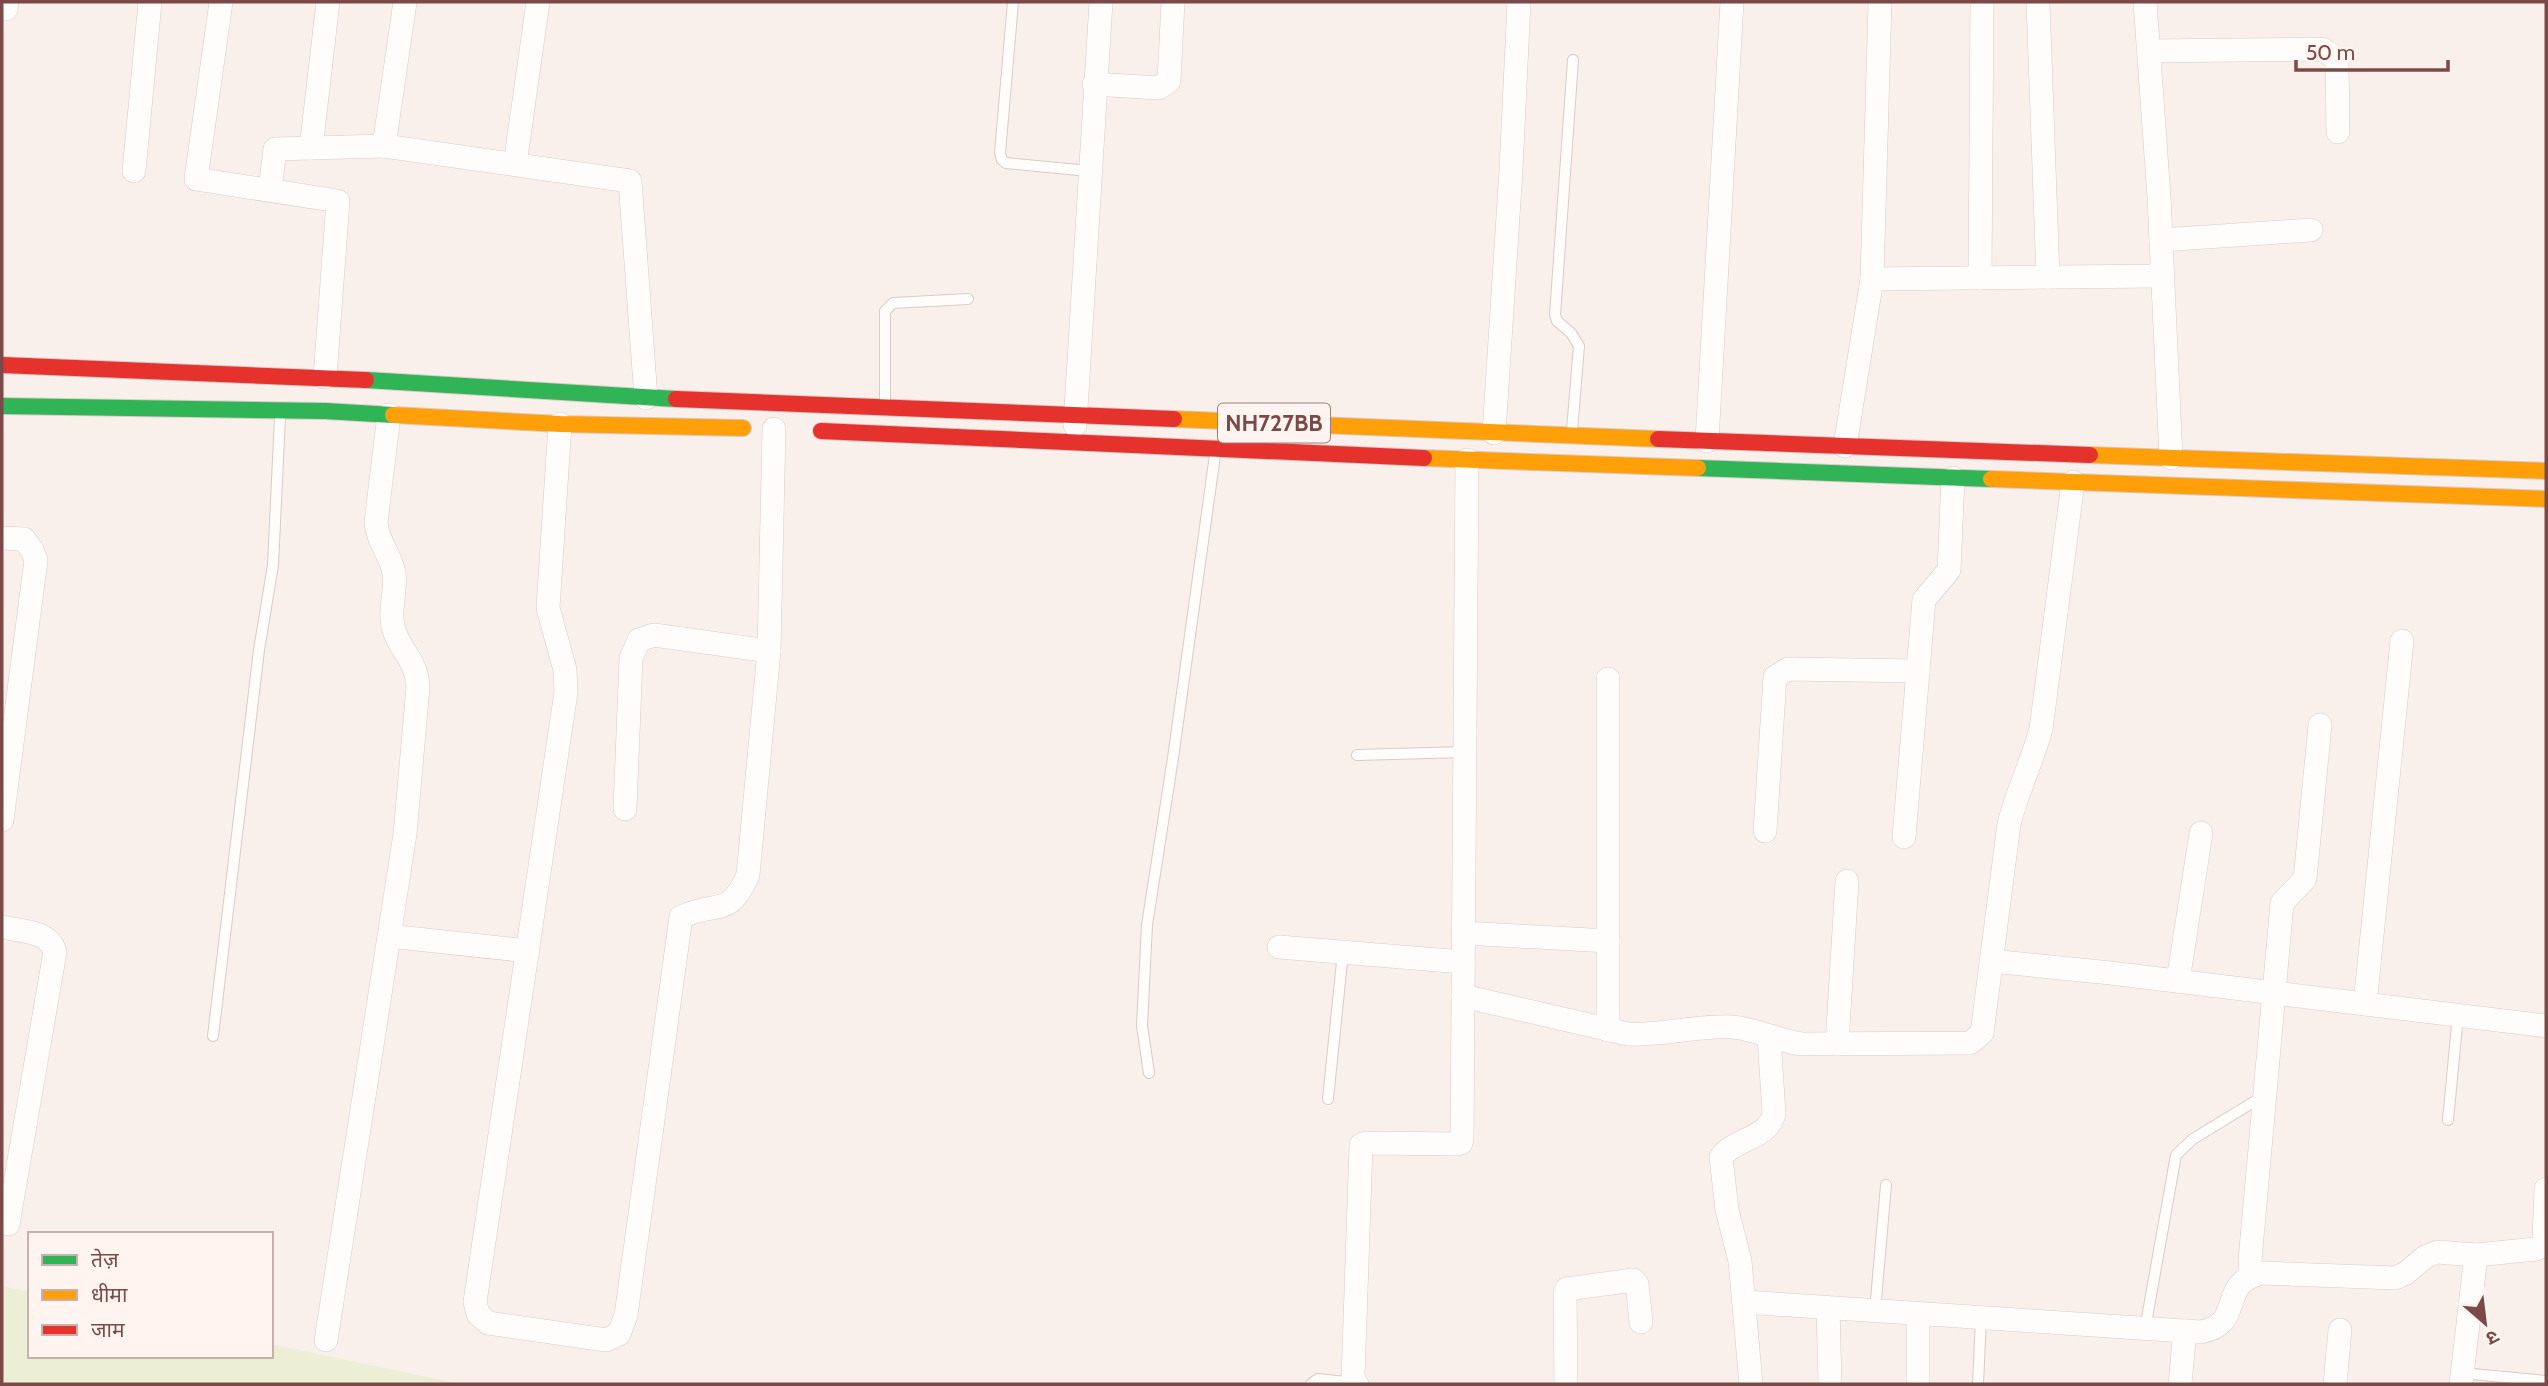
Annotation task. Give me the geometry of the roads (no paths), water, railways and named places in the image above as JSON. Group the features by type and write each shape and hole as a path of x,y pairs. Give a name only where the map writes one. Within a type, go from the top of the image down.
{"highway":[{"name":"NH727BB","path":"2,365 325,377 646,398 1571,436 2546,471"},
{"name":"NH727BB","path":"2,406 389,415 1467,460 2546,499"}],"street":[{"path":"134,171 150,2"},
{"path":"221,2 196,179 338,201 325,377"},
{"path":"311,148 328,2"},
{"path":"384,146 405,2"},
{"path":"515,164 538,2"},
{"path":"1073,443 1101,2"},
{"path":"1094,84 1159,88 1167,85 1173,2"},
{"path":"1494,433 1519,2"},
{"path":"1707,441 1732,2"},
{"path":"1845,446 1872,279 1880,2"},
{"path":"1980,278 1982,2"},
{"path":"2038,2 2048,277"},
{"path":"2146,2 2171,458"},
{"path":"2149,51 2322,49 2337,62 2339,132"},
{"path":"270,191 275,149 384,146 630,181 646,398"},
{"path":"2161,240 2311,230"},
{"path":"1872,279 2162,276"},
{"path":"326,1340 405,834 418,687 413,663 394,631 391,619 395,583 393,570 377,534 376,522 389,415"},
{"path":"560,424 548,608 565,670 566,692 475,1303 478,1314 488,1323 606,1340 619,1334 626,1315 681,917 695,910 726,906 740,894 748,875 787,430"},
{"path":"1356,1384 1353,1380 1361,1145 1461,1143 1467,460"},
{"path":"1904,837 1924,600 1949,570 1953,478"},
{"path":"1463,996 1628,1034 1647,1035 1734,1027 1802,1044 1970,1043 1975,1040 1982,1033 2009,824 2041,729 2073,482"},
{"path":"2,538 23,539 36,560 2,820"},
{"path":"625,808 631,658 639,640 654,635 769,650"},
{"path":"2365,1004 2402,641"},
{"path":"1765,831 1775,677 1788,669 1918,671"},
{"path":"1608,680 1608,1030"},
{"path":"2252,1275 2250,1260 2282,903 2305,879 2320,725"},
{"path":"2178,981 2201,833"},
{"path":"1837,1044 1847,881"},
{"path":"2,927 46,937 53,944 55,952 8,1224"},
{"path":"1464,933 1608,941"},
{"path":"389,936 528,951"},
{"path":"1279,947 1463,962"},
{"path":"1991,961 2546,1026"},
{"path":"1751,1384 1740,1261 1727,1210 1721,1157 1726,1150 1763,1131 1772,1123 1769,1037"},
{"path":"1744,1302 2185,1332 2213,1330 2222,1325 2240,1282 2252,1275 2262,1273 2395,1278 2437,1252 2476,1255 2536,1250 2542,1247 2546,1189"},
{"path":"2462,1379 2476,1255"},
{"path":"1566,1384 1567,1289 1633,1280 1637,1283 1641,1322"},
{"path":"1828,1308 1830,1384"},
{"path":"1918,1384 1919,1314"},
{"path":"2335,1384 2340,1330"},
{"path":"2180,1384 2185,1332"}],"lane":[{"path":"1013,2 1000,153 1002,160 1006,163 1089,171"},
{"path":"1571,436 1579,346 1555,315 1573,60"},
{"path":"885,407 885,312 888,306 893,303 968,299"},
{"path":"212,1036 273,565 280,412"},
{"path":"1149,1073 1142,1026 1147,925 1216,449"},
{"path":"1357,755 1465,752"},
{"path":"1328,1099 1343,952"},
{"path":"2448,1120 2458,1015"},
{"path":"2145,1329 2176,1155 2193,1139 2266,1094"},
{"path":"1875,1311 1886,1185"},
{"path":"1978,1384 1981,1318"},
{"path":"1311,1384 1318,1379 1356,1384"},
{"path":"2462,1379 2546,1381"}]}
